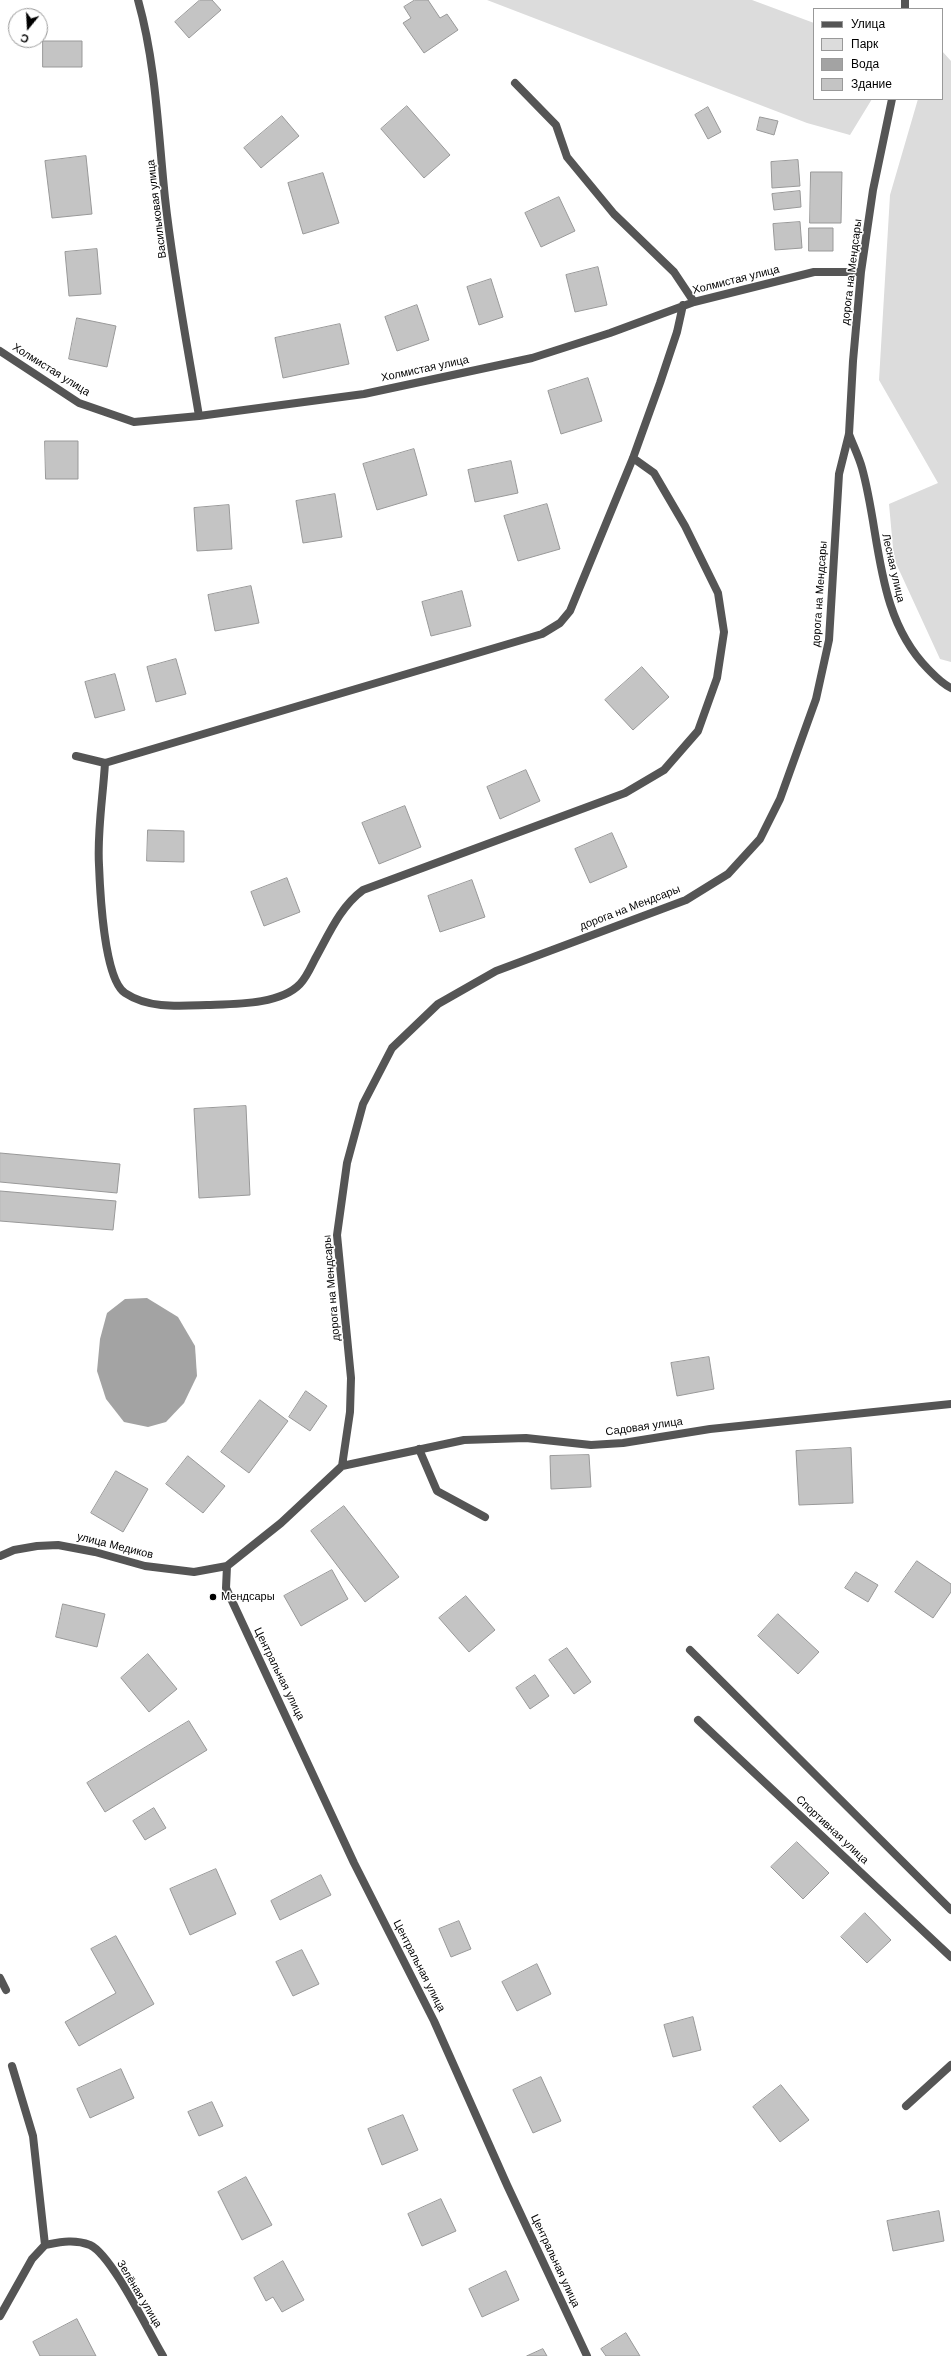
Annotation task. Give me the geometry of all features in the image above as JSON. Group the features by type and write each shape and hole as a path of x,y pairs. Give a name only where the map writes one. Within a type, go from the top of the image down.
{"street":[{"name":"Васильковая улица","path":"138,0 146,29 158,113 165,198 199,416"},
{"path":"515,83 556,125 568,157 572,163 614,214 674,272 694,302"},
{"name":"дорога на Мендсары","path":"342,1466 350,1412 351,1378 337,1235 347,1162 363,1104 392,1048 438,1004 496,971 686,900 728,874 760,839 780,799 816,699 828,647 839,474 849,434 852,361 861,272 873,190 892,100"},
{"name":"Холмистая улица","path":"0,351 79,403 134,422 199,416 364,394 532,358 610,333 694,302 814,272 861,272"},
{"path":"76,756 105,763 542,634 560,623 570,611 633,458 677,332 683,306"},
{"name":"Лесная улица","path":"849,434 862,468 879,561 891,610 912,652 942,683 951,688"},
{"path":"105,763 99,864 107,956 114,978 124,993 141,1001 171,1006 246,1004 284,995 300,984 336,920 350,899 363,890 625,793 664,770 698,731 717,678 724,632 718,593 685,526 654,473 633,458"},
{"name":"Садовая улица","path":"342,1466 464,1440 526,1438 591,1445 623,1443 710,1429 951,1404"},
{"path":"419,1449 437,1491 485,1517"},
{"path":"227,1566 281,1523 342,1466"},
{"name":"улица Медиков","path":"0,1556 29,1547 58,1545 95,1552 145,1566 194,1572 227,1566"},
{"name":"Центральная улица","path":"227,1566 226,1588 354,1863 434,2021 507,2184 587,2356"},
{"path":"690,1650 951,1910"},
{"name":"Спортивная улица","path":"698,1720 951,1957"},
{"path":"0,1978 6,1990"},
{"path":"906,2106 951,2065"},
{"path":"0,2316 32,2259 45,2245 33,2136 12,2066"},
{"name":"Зелёная улица","path":"45,2245 71,2240 92,2246 111,2266 163,2356"}],"green space":[{"path":"487,0 752,0 813,23 813,100 871,100 850,135 807,123"},
{"path":"943,52 951,61 951,662 940,659 894,559 889,504 938,483 879,380 890,195 918,100 943,100"}],"water":[{"path":"147,1298 178,1317 195,1346 197,1376 184,1403 166,1422 148,1427 124,1422 106,1399 97,1371 100,1339 107,1313 125,1299"}],"building":[{"path":"200,0 212,0 221,10 189,38 175,22"},
{"path":"415,0 428,0 440,18 447,14 458,30 424,53 403,23 411,18 404,7"},
{"path":"48,41 82,41 82,67 43,67 43,48 48,48"},
{"path":"407,106 450,155 424,178 381,129"},
{"path":"708,107 721,132 708,139 695,115"},
{"path":"282,116 299,136 261,168 244,148"},
{"path":"760,117 778,121 774,135 757,130"},
{"path":"86,156 92,214 52,218 45,161"},
{"path":"798,160 800,186 772,188 771,162"},
{"path":"811,172 842,172 841,223 810,223"},
{"path":"323,173 339,223 303,234 288,183"},
{"path":"800,191 801,207 774,210 772,194"},
{"path":"559,197 575,231 541,247 525,213"},
{"path":"800,222 802,248 775,250 773,224"},
{"path":"809,228 833,228 833,251 809,251"},
{"path":"97,249 101,294 69,296 65,252"},
{"path":"598,267 607,305 575,312 566,275"},
{"path":"491,279 503,317 479,325 467,287"},
{"path":"417,305 429,340 397,351 385,317"},
{"path":"77,318 116,326 107,367 69,359"},
{"path":"340,324 349,364 283,378 275,338"},
{"path":"588,378 602,421 561,434 548,391"},
{"path":"45,441 78,441 78,479 46,479"},
{"path":"414,449 427,495 377,510 363,464"},
{"path":"511,461 518,493 475,502 468,470"},
{"path":"335,494 342,537 303,543 296,501"},
{"path":"547,504 560,549 518,561 504,516"},
{"path":"229,505 232,549 197,551 194,508"},
{"path":"251,586 259,623 215,631 208,595"},
{"path":"462,591 471,626 431,636 422,602"},
{"path":"176,659 186,694 156,702 147,667"},
{"path":"642,667 669,697 633,730 605,700"},
{"path":"115,674 125,710 95,718 85,682"},
{"path":"526,770 540,801 500,819 487,787"},
{"path":"405,806 421,847 379,864 362,823"},
{"path":"148,830 184,831 184,862 147,861"},
{"path":"612,833 627,867 590,883 575,849"},
{"path":"287,878 300,912 264,926 251,892"},
{"path":"472,880 485,917 440,932 428,896"},
{"path":"246,1106 250,1195 199,1198 194,1109"},
{"path":"0,1153 120,1164 117,1193 0,1182"},
{"path":"0,1191 116,1201 113,1230 0,1221"},
{"path":"709,1357 714,1389 677,1396 671,1363"},
{"path":"306,1391 327,1406 310,1431 289,1417"},
{"path":"260,1400 288,1421 249,1473 221,1452"},
{"path":"851,1448 853,1503 799,1505 796,1451"},
{"path":"589,1455 591,1487 551,1489 550,1456"},
{"path":"188,1456 225,1486 203,1513 166,1484"},
{"path":"116,1471 148,1489 123,1532 91,1513"},
{"path":"344,1506 399,1577 365,1602 311,1531"},
{"path":"917,1561 951,1584 951,1592 933,1618 895,1592"},
{"path":"332,1570 348,1599 301,1626 284,1596"},
{"path":"856,1572 878,1585 868,1602 845,1588"},
{"path":"466,1596 495,1630 469,1652 439,1618"},
{"path":"63,1604 105,1614 97,1647 56,1637"},
{"path":"778,1614 819,1652 798,1674 758,1636"},
{"path":"567,1648 591,1682 574,1694 549,1660"},
{"path":"148,1654 177,1689 149,1712 121,1678"},
{"path":"535,1675 549,1696 530,1709 516,1688"},
{"path":"189,1721 207,1750 105,1812 87,1783"},
{"path":"154,1808 166,1828 145,1840 133,1821"},
{"path":"797,1842 829,1873 803,1899 771,1867"},
{"path":"216,1869 236,1914 190,1935 170,1889"},
{"path":"321,1875 331,1895 280,1920 271,1901"},
{"path":"865,1913 891,1940 867,1963 841,1937"},
{"path":"459,1921 471,1949 451,1957 439,1929"},
{"path":"116,1936 154,2004 79,2046 65,2022 116,1993 91,1949"},
{"path":"302,1950 319,1984 293,1996 276,1962"},
{"path":"537,1964 551,1994 517,2011 502,1982"},
{"path":"693,2017 701,2050 673,2057 664,2025"},
{"path":"121,2069 134,2098 90,2118 77,2089"},
{"path":"541,2077 561,2121 533,2133 513,2090"},
{"path":"781,2085 809,2120 780,2142 753,2107"},
{"path":"212,2102 223,2126 199,2136 188,2112"},
{"path":"403,2115 418,2150 382,2165 368,2129"},
{"path":"246,2177 272,2225 242,2240 218,2192"},
{"path":"441,2199 456,2231 422,2246 408,2214"},
{"path":"939,2211 944,2241 893,2251 887,2221"},
{"path":"283,2261 304,2300 282,2312 273,2297 266,2301 254,2278"},
{"path":"506,2271 519,2300 482,2317 469,2289"},
{"path":"77,2319 96,2356 40,2356 33,2342"},
{"path":"626,2333 640,2356 606,2356 601,2349"},
{"path":"543,2349 547,2356 527,2356"}],"place":[{"name":"Мендсары","path":"213,1597"}]}
